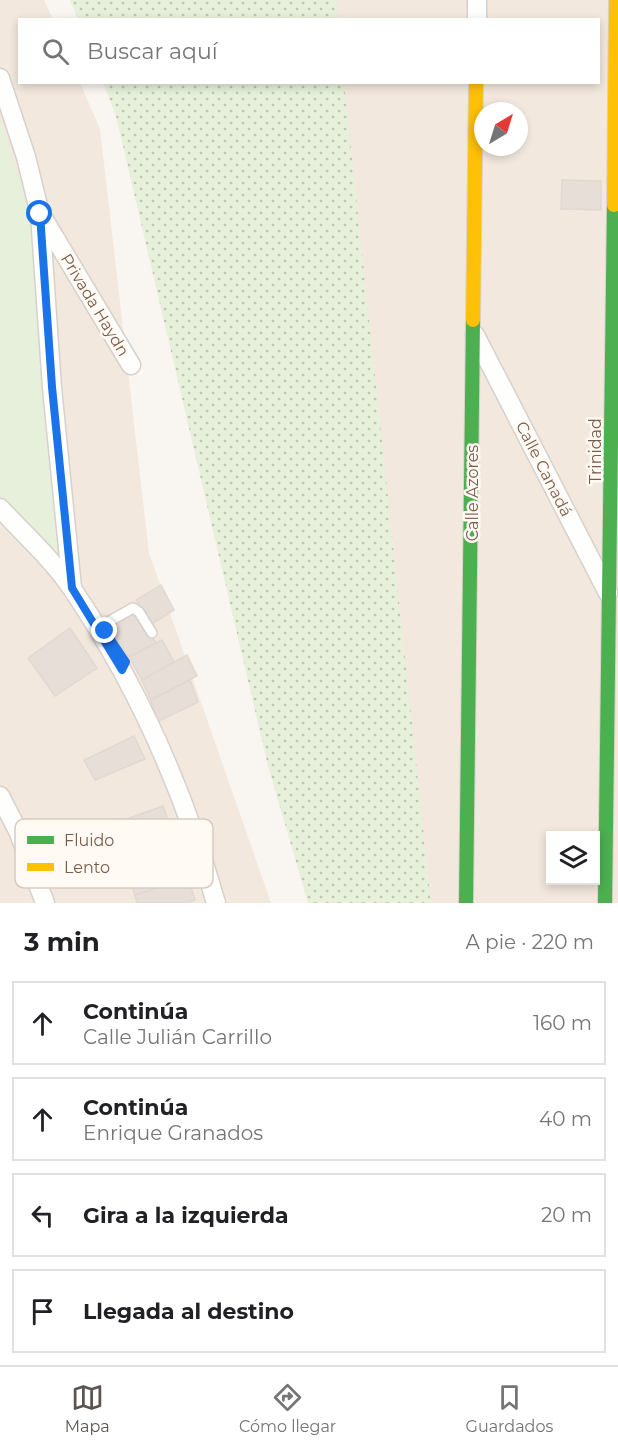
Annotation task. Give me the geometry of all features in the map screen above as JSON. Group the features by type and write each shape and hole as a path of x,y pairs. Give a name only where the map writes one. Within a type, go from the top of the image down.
{"street":[{"path":"477,0 477,18"},
{"name":"Trinidad","path":"605,903 614,601 616,0"},
{"path":"0,78 26,157 40,214 52,387 72,588"},
{"name":"Calle Azores","path":"466,903 476,84"},
{"name":"Privada Haydn","path":"40,214 131,365"},
{"name":"Calle Canadá","path":"473,330 614,601"},
{"path":"0,508 72,588 122,670 151,725 190,819"},
{"path":"0,796 15,826"},
{"path":"39,888 45,903"},
{"path":"212,888 216,903"}],"lane":[{"path":"122,670 126,662 105,631 105,625 134,608 152,633"}],"shaded area":[{"path":"0,0 44,0 53,18 18,18 18,84 80,84 100,129 149,553 271,903 0,903"},
{"path":"335,0 618,0 618,903 426,903 343,84 600,84 600,18 337,18"}],"green space":[{"path":"70,0 336,0 338,18 78,18"},
{"path":"103,84 344,84 431,903 308,903 268,766 116,116"},
{"path":"0,116 31,218 59,550 50,553 0,500"}],"building":[{"path":"562,180 601,181 601,210 561,209"},
{"path":"161,585 174,610 152,624 136,600"},
{"path":"136,613 156,643 129,657 108,627"},
{"path":"70,628 97,668 55,696 28,658"},
{"path":"162,640 174,662 142,680 129,657"},
{"path":"187,655 197,676 151,700 142,680"},
{"path":"190,680 198,702 157,722 151,700"},
{"path":"134,736 145,759 95,780 84,760"},
{"path":"163,806 168,819 127,819"},
{"path":"133,888 157,888 135,895"},
{"path":"157,888 191,888 195,900 187,903 137,903 135,895"}],"traffic: fast":[{"path":"605,903 614,205"},
{"path":"466,903 473,320"}],"traffic: slow":[{"path":"614,205 616,0"},
{"path":"473,320 476,84"}],"route":[{"path":"40,214 52,387 72,588 122,670 127,665 126,662 105,631"}]}
